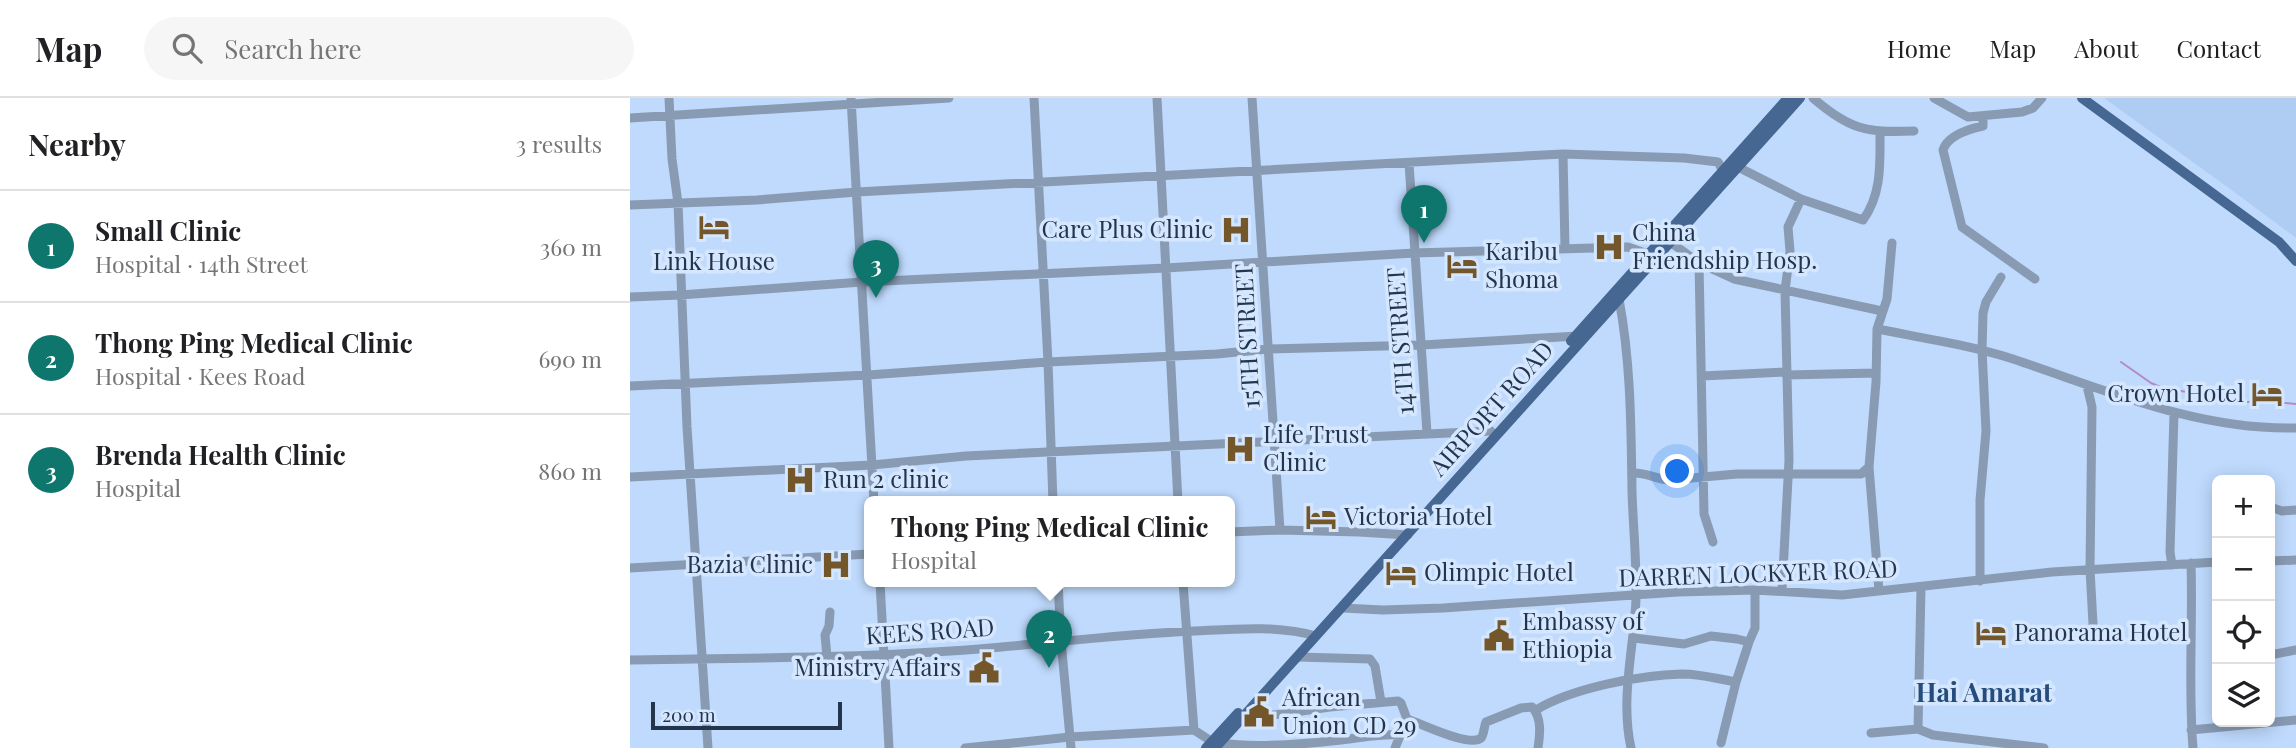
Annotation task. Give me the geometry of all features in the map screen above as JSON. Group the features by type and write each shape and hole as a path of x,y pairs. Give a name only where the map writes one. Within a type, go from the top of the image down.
{"main road":[{"name":"AIRPORT ROAD","path":"1213,745 1404,535 1579,337 1648,254 1788,98"},
{"name":"AIRPORT ROAD","path":"1213,745 1297,657 1312,635 1342,608 1491,431 1579,337 1619,299 1800,98"},
{"path":"2082,98 2278,242 2296,261"}],"street":[{"path":"669,98 672,159 678,203 680,295 700,659 708,748"},
{"path":"630,118 852,101 949,98"},
{"path":"1034,98 1054,496"},
{"path":"1157,98 1178,496"},
{"name":"15TH STREET","path":"1252,98 1280,530"},
{"path":"1813,98 1840,118 1861,129 1880,132 1914,131"},
{"path":"1934,98 1945,101 1968,117 2022,112 2033,108 2042,98"},
{"path":"852,101 874,496"},
{"path":"1983,117 1983,126 1957,135 1945,144 1943,150 1962,227 2035,279"},
{"path":"1738,167 1801,199 1861,221 1877,193 1880,132"},
{"path":"630,205 1563,154 1684,158 1718,162 1723,171"},
{"path":"1563,154 1566,248"},
{"name":"14TH STREET","path":"1409,163 1427,433"},
{"path":"1782,591 1788,473 1785,291 1790,251 1788,227 1801,199"},
{"path":"1669,241 1699,263 1734,279 1882,311"},
{"path":"1879,591 1869,467 1877,329 1887,299 1892,243"},
{"path":"630,297 1414,253 1628,247 1648,254"},
{"path":"1699,263 1705,518 1713,542"},
{"path":"1980,581 1980,500 1986,431 1982,350 1984,307 2001,277"},
{"path":"1619,299 1629,361 1636,596 1628,680 1631,748"},
{"path":"1877,329 1982,350 2087,387 2216,422 2296,428"},
{"path":"630,386 869,375 1268,349 1579,337"},
{"path":"1702,376 1876,373"},
{"path":"2087,387 2092,407 2090,569 2093,624"},
{"path":"2172,565 2174,412"},
{"path":"630,477 872,465 966,456 1491,431"},
{"path":"1632,473 1648,473 1669,480 1788,473 1864,474 1869,467"},
{"path":"2275,509 2296,510"},
{"path":"1235,532 1280,530 1404,535"},
{"path":"630,568 864,554"},
{"path":"2275,561 2296,560"},
{"name":"DARREN LOCKYER ROAD","path":"1342,608 1443,608 1678,592 1755,590 1842,595 2090,569 2212,562"},
{"path":"2191,563 2193,748"},
{"path":"880,587 889,748"},
{"path":"1058,587 1071,748"},
{"path":"1182,587 1194,730"},
{"path":"1918,729 1921,588"},
{"path":"1721,743 1736,682 1755,628 1755,590"},
{"path":"827,657 825,635 830,612"},
{"name":"KEES ROAD","path":"630,660 884,655 1185,631 1288,630 1312,635"},
{"path":"1634,638 1684,644 1711,636 1749,642"},
{"path":"2275,654 2296,650"},
{"path":"1297,657 1370,659 1375,666 1381,702"},
{"path":"1536,710 1562,696 1628,680 1681,674 1736,682"},
{"path":"1252,707 1267,716 1398,701 1407,719 1395,748"},
{"path":"1407,719 1449,738 1478,740 1486,722 1521,708 1532,707 1536,710 1540,730 1538,748"},
{"path":"2191,730 2296,720"},
{"path":"1871,733 1918,729 1962,743 2044,748"},
{"path":"965,748 1070,737 1194,730 1213,745 1248,748 1343,740 1382,733 1402,735"}],"shaded area":[{"path":"2104,98 2296,98 2296,238 2237,194"},
{"name":"Care Plus Clinic","path":"1245,218 1246,240 1228,241 1226,219"}],"waterway":[{"path":"2121,362 2163,388 2247,402 2296,404"}],"place":[{"name":"Link House","path":"714,227"},
{"name":"Care Plus Clinic","path":"1236,230"},
{"name":"Small Clinic","path":"1424,243"},
{"name":"China Friendship Hosp.","path":"1609,247"},
{"name":"Karibu Shoma","path":"1462,266"},
{"name":"Brenda Health Clinic","path":"876,298"},
{"name":"Crown Hotel","path":"2267,394"},
{"name":"Life Trust Clinic","path":"1240,449"},
{"name":"Run 2 clinic","path":"800,480"},
{"name":"Victoria Hotel","path":"1321,517"},
{"name":"Bazia Clinic","path":"836,565"},
{"name":"Olimpic Hotel","path":"1401,573"},
{"name":"Panorama Hotel","path":"1991,633"},
{"name":"Embassy of Ethiopia","path":"1499,636"},
{"name":"Ministry Affairs","path":"984,668"},
{"name":"Thong Ping Medical Clinic","path":"1049,668"},
{"name":"African Union CD 29","path":"1259,712"}],"district":[{"name":"Hai Amarat","path":"1984,693"}]}
